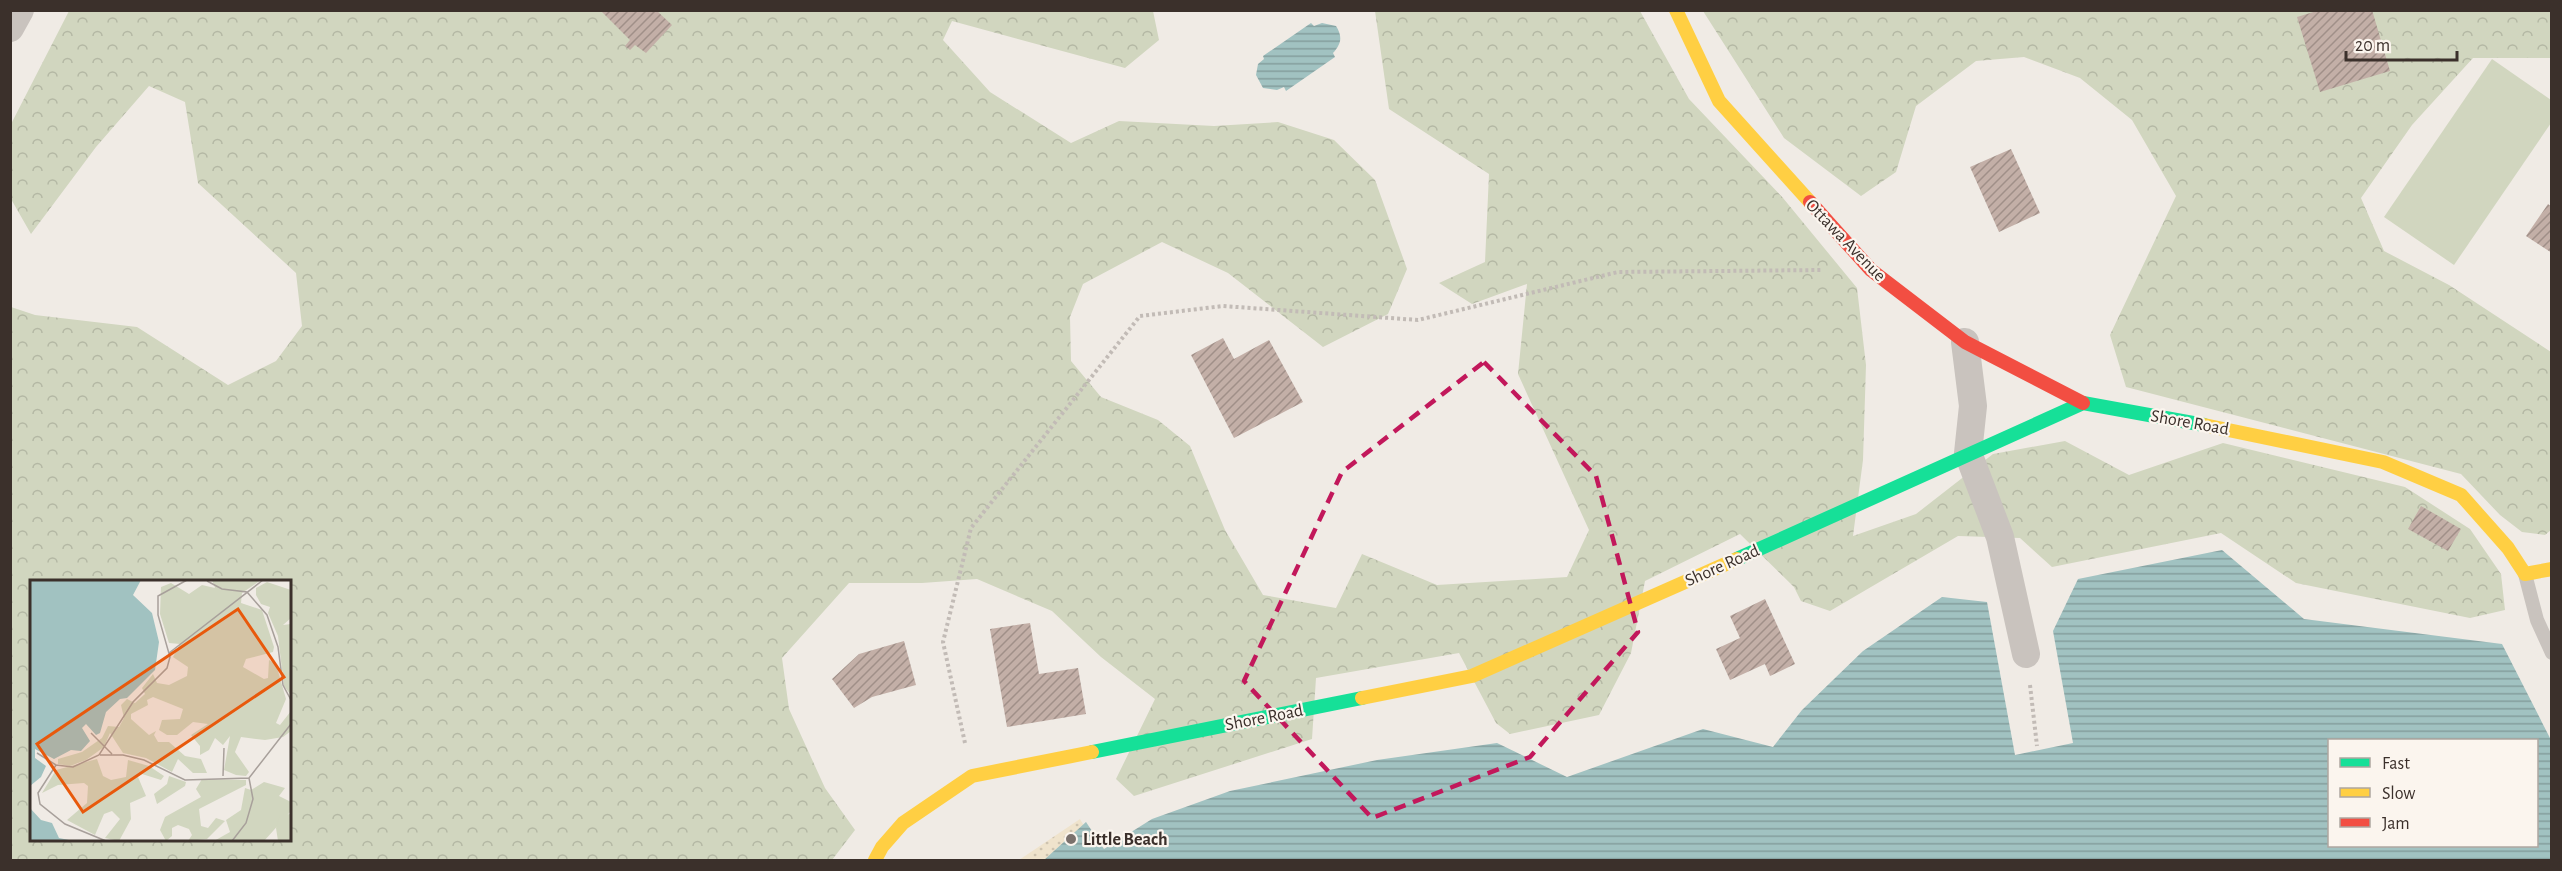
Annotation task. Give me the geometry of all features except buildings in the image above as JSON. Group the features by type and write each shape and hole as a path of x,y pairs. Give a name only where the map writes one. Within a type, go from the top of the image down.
{"street":[{"path":"10,28 20,10"},
{"name":"Ottawa Avenue","path":"1676,10 1719,101 1870,270 1965,342 2083,403"},
{"path":"1965,342 1973,406 1968,453 2000,537 2026,654"},
{"name":"Shore Road","path":"875,861 878,852 913,814 972,776 1472,676 2083,403 2262,435 2383,462 2461,495 2508,548 2525,574"},
{"path":"2525,574 2552,568"}],"lane":[{"path":"2525,574 2537,620 2552,652"}],"path":[{"path":"972,776 943,642 971,528 1140,316 1223,306 1418,320 1618,272 1870,270"},
{"path":"2026,654 2037,746"}],"highlighted area":[{"path":"1484,362 1596,476 1638,632 1530,757 1372,818 1244,681 1342,472"}],"green space":[{"path":"69,11 1153,11 1159,40 1125,68 952,21 943,40 990,92 1071,143 1119,121 1214,126 1278,122 1334,140 1375,180 1407,269 1388,314 1323,347 1228,273 1162,242 1083,284 1070,317 1071,361 1101,397 1158,420 1190,446 1225,530 1263,595 1336,608 1362,554 1437,585 1567,577 1589,530 1518,374 1527,284 1472,304 1439,283 1485,262 1489,174 1389,109 1375,11 1640,11 1689,99 1783,198 1857,288 1866,365 1863,460 1853,536 1916,514 1993,454 2065,441 2129,475 2223,443 2405,487 2470,529 2501,574 2505,610 2470,618 2296,583 2221,533 2052,567 2020,538 1958,536 1830,611 1801,601 1794,587 1740,534 1645,581 1631,653 1599,715 1510,734 1496,723 1459,653 1316,678 1312,739 1134,796 1116,779 1155,699 1101,657 1052,611 977,579 922,583 849,583 782,658 789,709 825,788 855,830 832,860 11,860 11,307 35,315 137,327 228,385 276,361 302,326 296,273 198,183 185,102 149,86 96,147 31,234 11,199 10,126"},
{"path":"1703,11 2551,11 2551,58 2473,58 2412,125 2361,198 2384,251 2449,285 2551,352 2551,530 2545,535 2522,532 2500,515 2461,474 2126,387 2110,335 2176,196 2132,120 2080,78 2024,57 1976,61 1916,106 1896,172 1861,196 1784,138"},
{"path":"2492,59 2551,100 2551,123 2454,265 2384,217"}],"sand":[{"name":"Little Beach","path":"1080,819 1103,859 1108,860 1019,860"}],"water":[{"path":"1311,23 1314,26 1322,23 1336,26 1340,37 1338,47 1333,53 1335,57 1286,91 1284,87 1277,90 1263,88 1256,75 1258,64 1264,59 1263,56"},
{"path":"2222,550 2304,619 2502,644 2551,740 2551,860 1044,860 1086,822 1104,849 1152,819 1230,791 1377,760 1497,743 1567,777 1703,729 1773,747 1802,710 1863,651 1942,597 1987,602 2015,755 2073,743 2053,631 2078,579"}],"traffic: fast":[{"path":"1737,559 2083,403 2204,425"},
{"path":"1092,752 1362,698"}],"traffic: slow":[{"path":"1676,10 1719,101 1810,202"},
{"path":"2204,425 2383,462 2461,495 2508,548 2525,574 2552,569"},
{"path":"1362,698 1472,676 1737,559"},
{"path":"875,860 882,847 903,823 972,776 1092,752"}],"traffic: jam":[{"path":"1810,202 1871,270 1965,342 2083,403"}],"place":[{"name":"Little Beach","path":"1071,839"}]}
